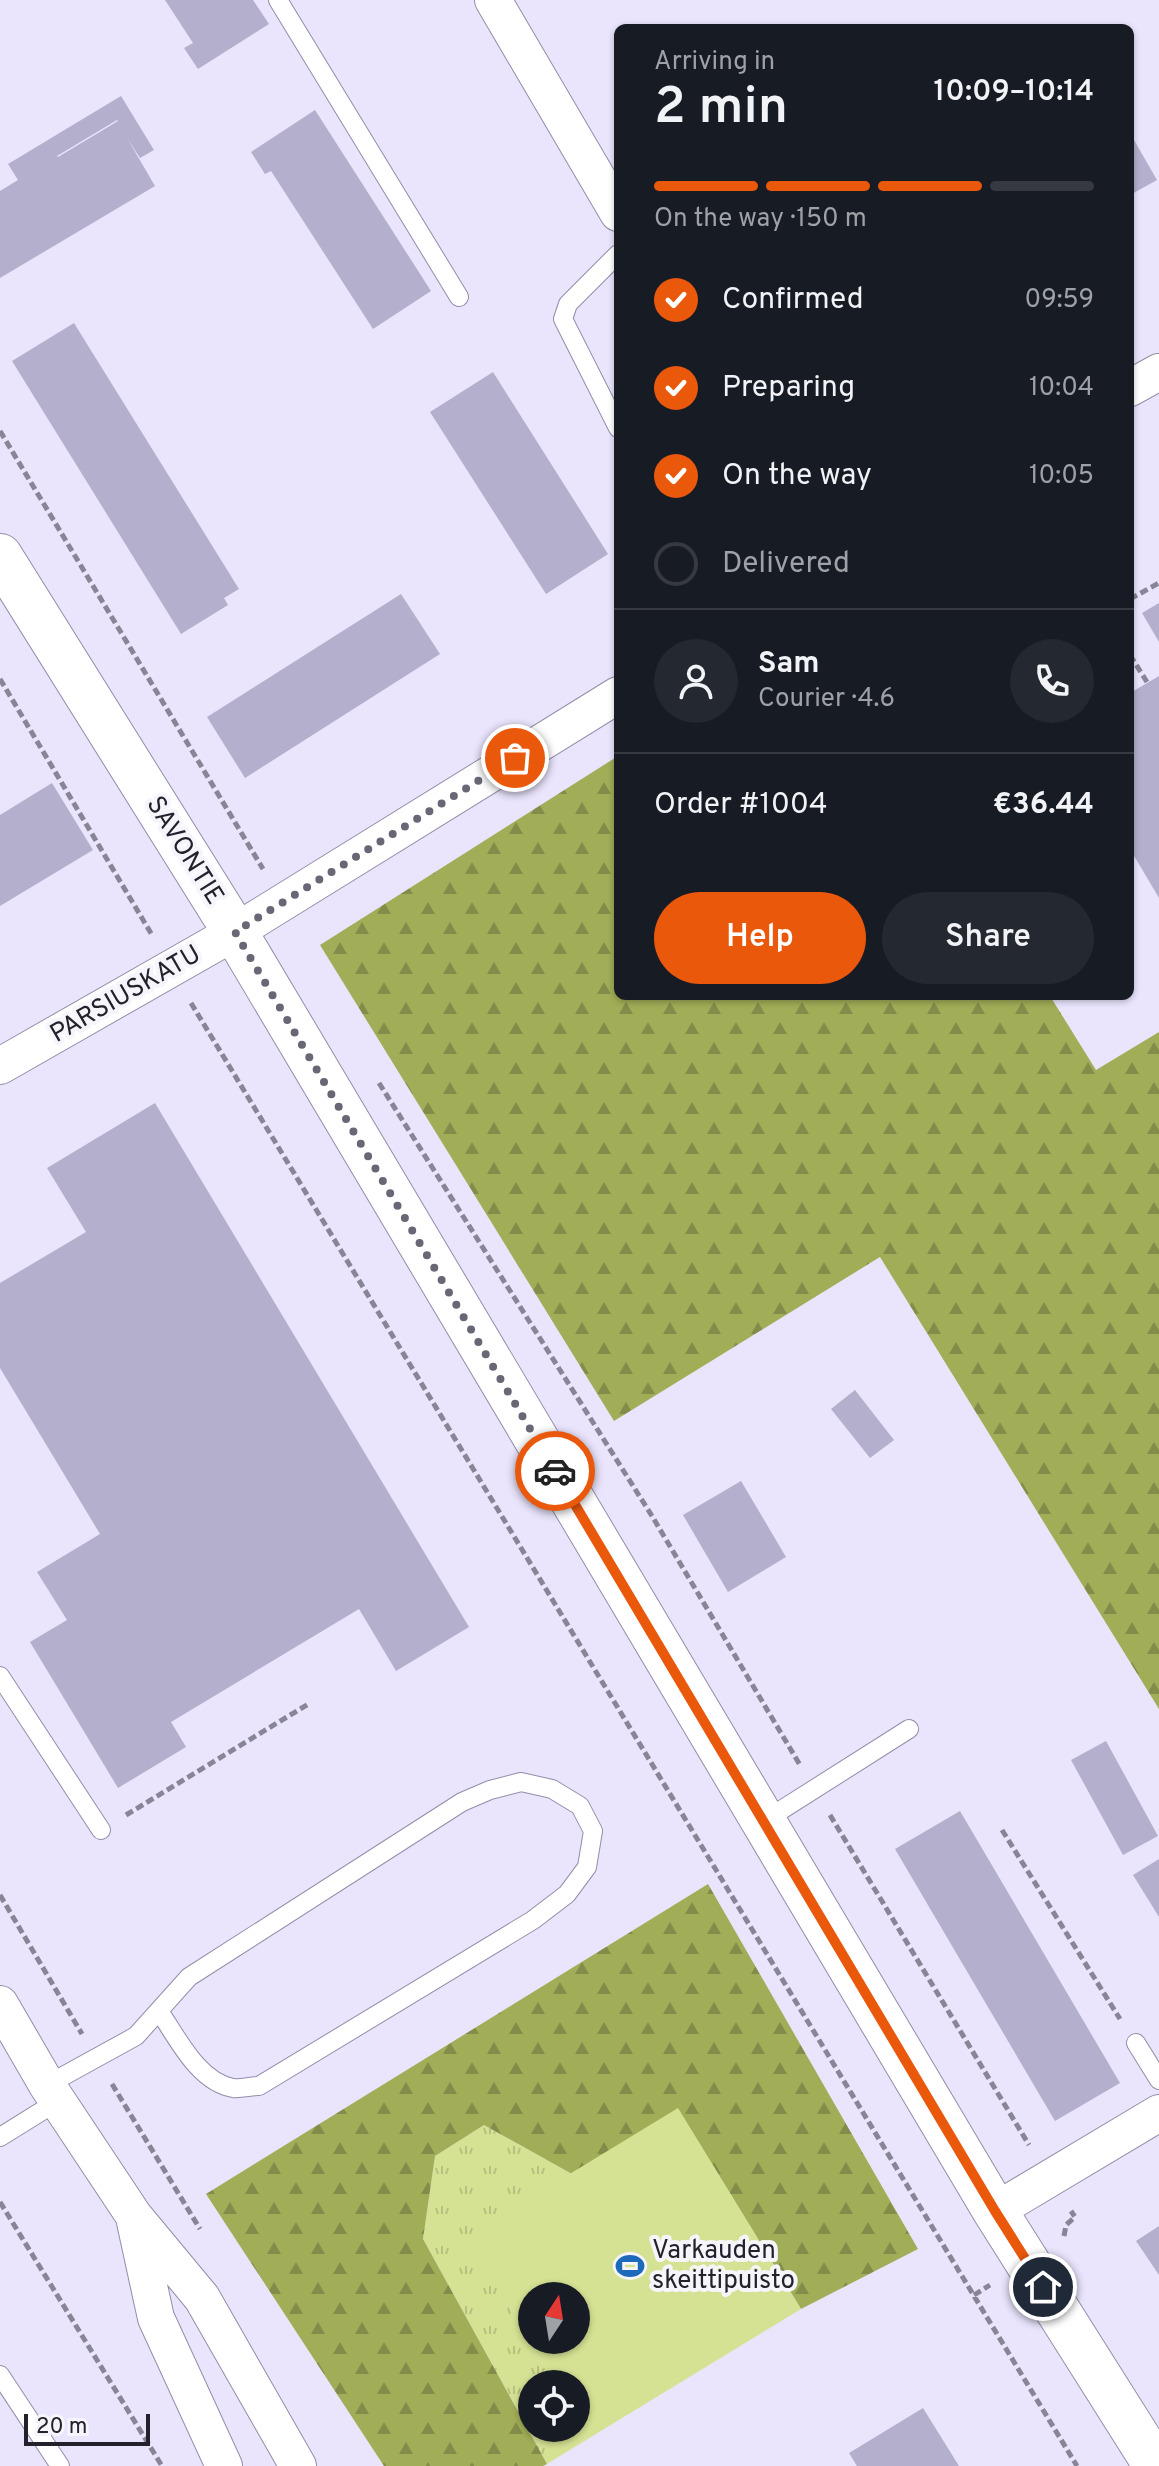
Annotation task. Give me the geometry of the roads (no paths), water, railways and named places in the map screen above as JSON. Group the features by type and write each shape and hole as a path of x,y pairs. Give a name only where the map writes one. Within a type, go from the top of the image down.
{"street":[{"path":"493,0 614,206"},
{"path":"1134,386 1159,372"},
{"name":"SAVONTIE","path":"0,556 235,932 995,2211 1156,2466"},
{"name":"PARSIUSKATU","path":"0,1066 235,932 614,697"},
{"path":"0,2004 53,2093 134,2216 202,2298 298,2466"},
{"path":"995,2211 1159,2113"},
{"path":"134,2216 156,2318 224,2466"}],"lane":[{"path":"278,0 459,297"},
{"path":"614,258 568,304 563,319 614,420"},
{"path":"0,1676 101,1830"},
{"path":"764,1821 909,1729"},
{"path":"0,2137 97,2059 136,2036 189,1977 462,1802 521,1782 552,1789 580,1806 593,1831 587,1867 567,1894 533,1920 259,2086 233,2088 211,2078 193,2060 159,2011"},
{"path":"1136,2043 1159,2080"},
{"path":"0,2375 60,2466"}],"place":[{"name":"Varkauden skeittipuisto","path":"630,2266"}]}
